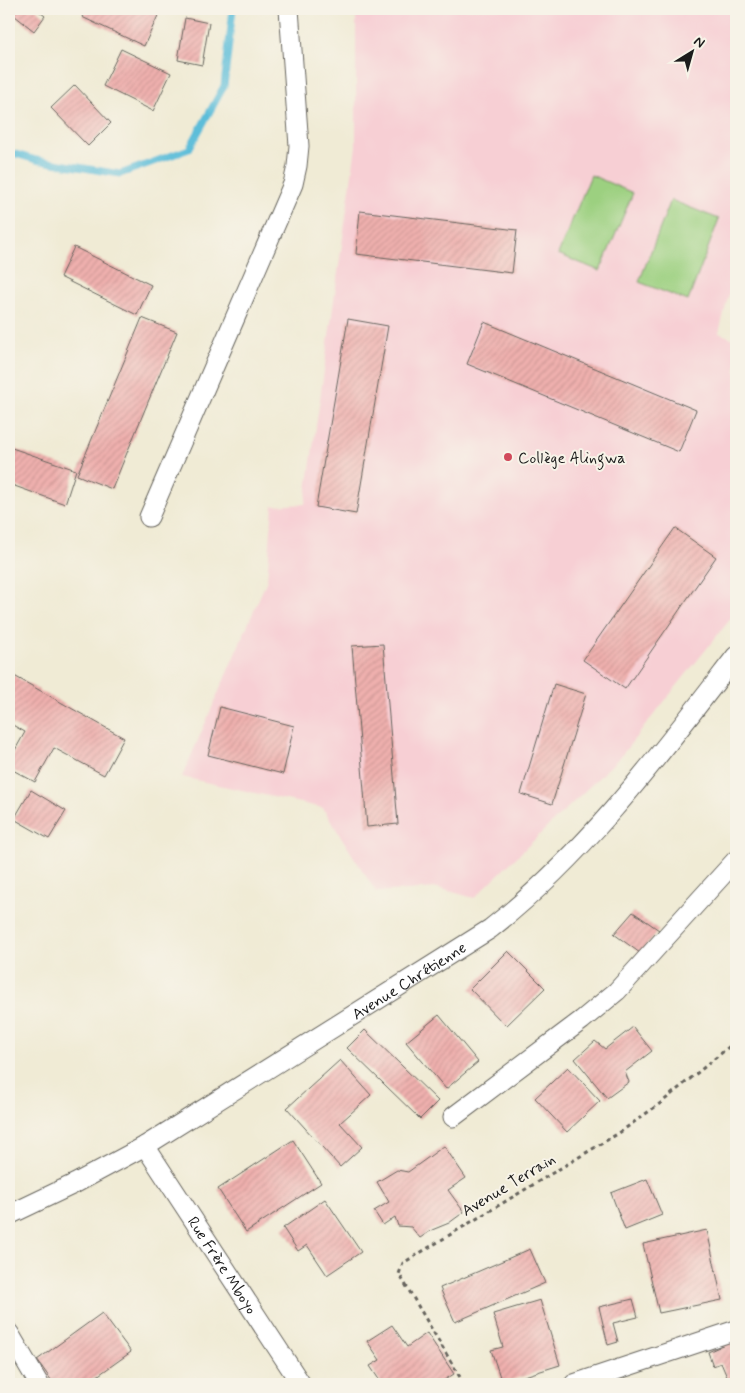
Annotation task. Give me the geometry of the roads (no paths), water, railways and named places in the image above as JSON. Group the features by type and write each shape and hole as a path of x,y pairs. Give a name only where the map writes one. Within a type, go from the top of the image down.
{"street":[{"path":"149,517 293,184 297,166 298,146 289,9"},
{"name":"Avenue Chrétienne","path":"9,1215 76,1183 145,1146 490,928 516,908 599,826 654,762 736,656"},
{"path":"452,1117 582,1020 617,991 736,860"},
{"name":"Rue Frère Mboyo","path":"145,1146 301,1384"},
{"path":"574,1384 736,1330"},
{"path":"9,1333 39,1384"}],"waterway":[{"path":"9,152 36,160 120,174 189,149 224,86 233,9"}],"place":[{"name":"Collège Alingwa","path":"508,457"}]}
